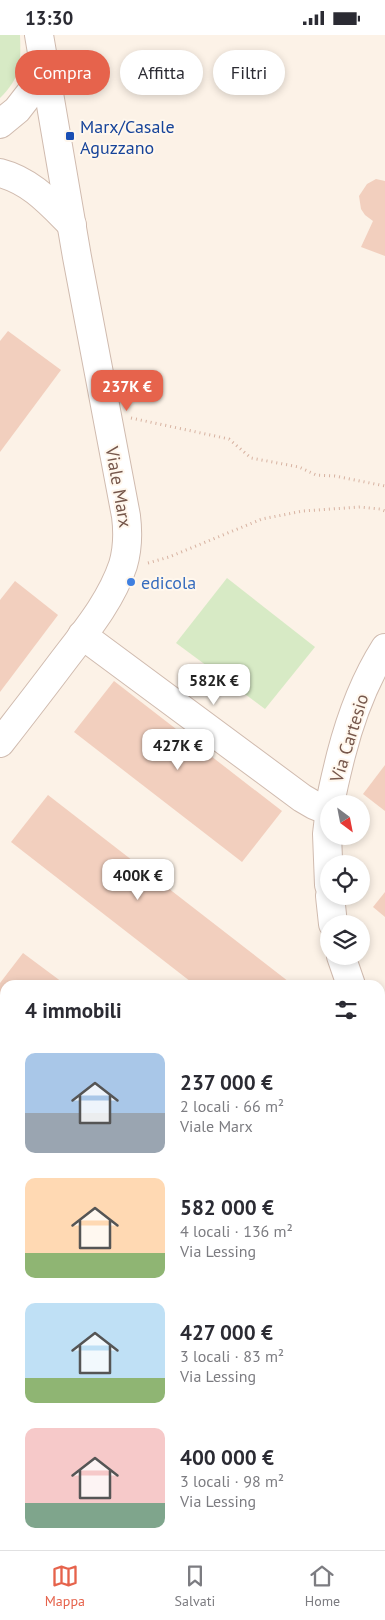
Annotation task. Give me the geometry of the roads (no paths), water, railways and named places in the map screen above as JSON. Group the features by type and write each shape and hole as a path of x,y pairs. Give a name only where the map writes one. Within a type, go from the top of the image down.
{"street":[{"name":"Viale Marx","path":"39,35 41,50"},
{"path":"0,124 17,111 29,95"},
{"name":"Viale Marx","path":"0,743 103,605 116,582 123,564 128,538 49,95"},
{"path":"0,173 14,177 37,190 72,225"},
{"path":"82,635 302,798 320,807"},
{"name":"Via Cartesio","path":"332,795 352,716 360,695 385,648"},
{"path":"344,965 349,980"}],"place":[{"name":"Marx/Casale Aguzzano","path":"70,136"},
{"name":"edicola","path":"131,582"}]}
